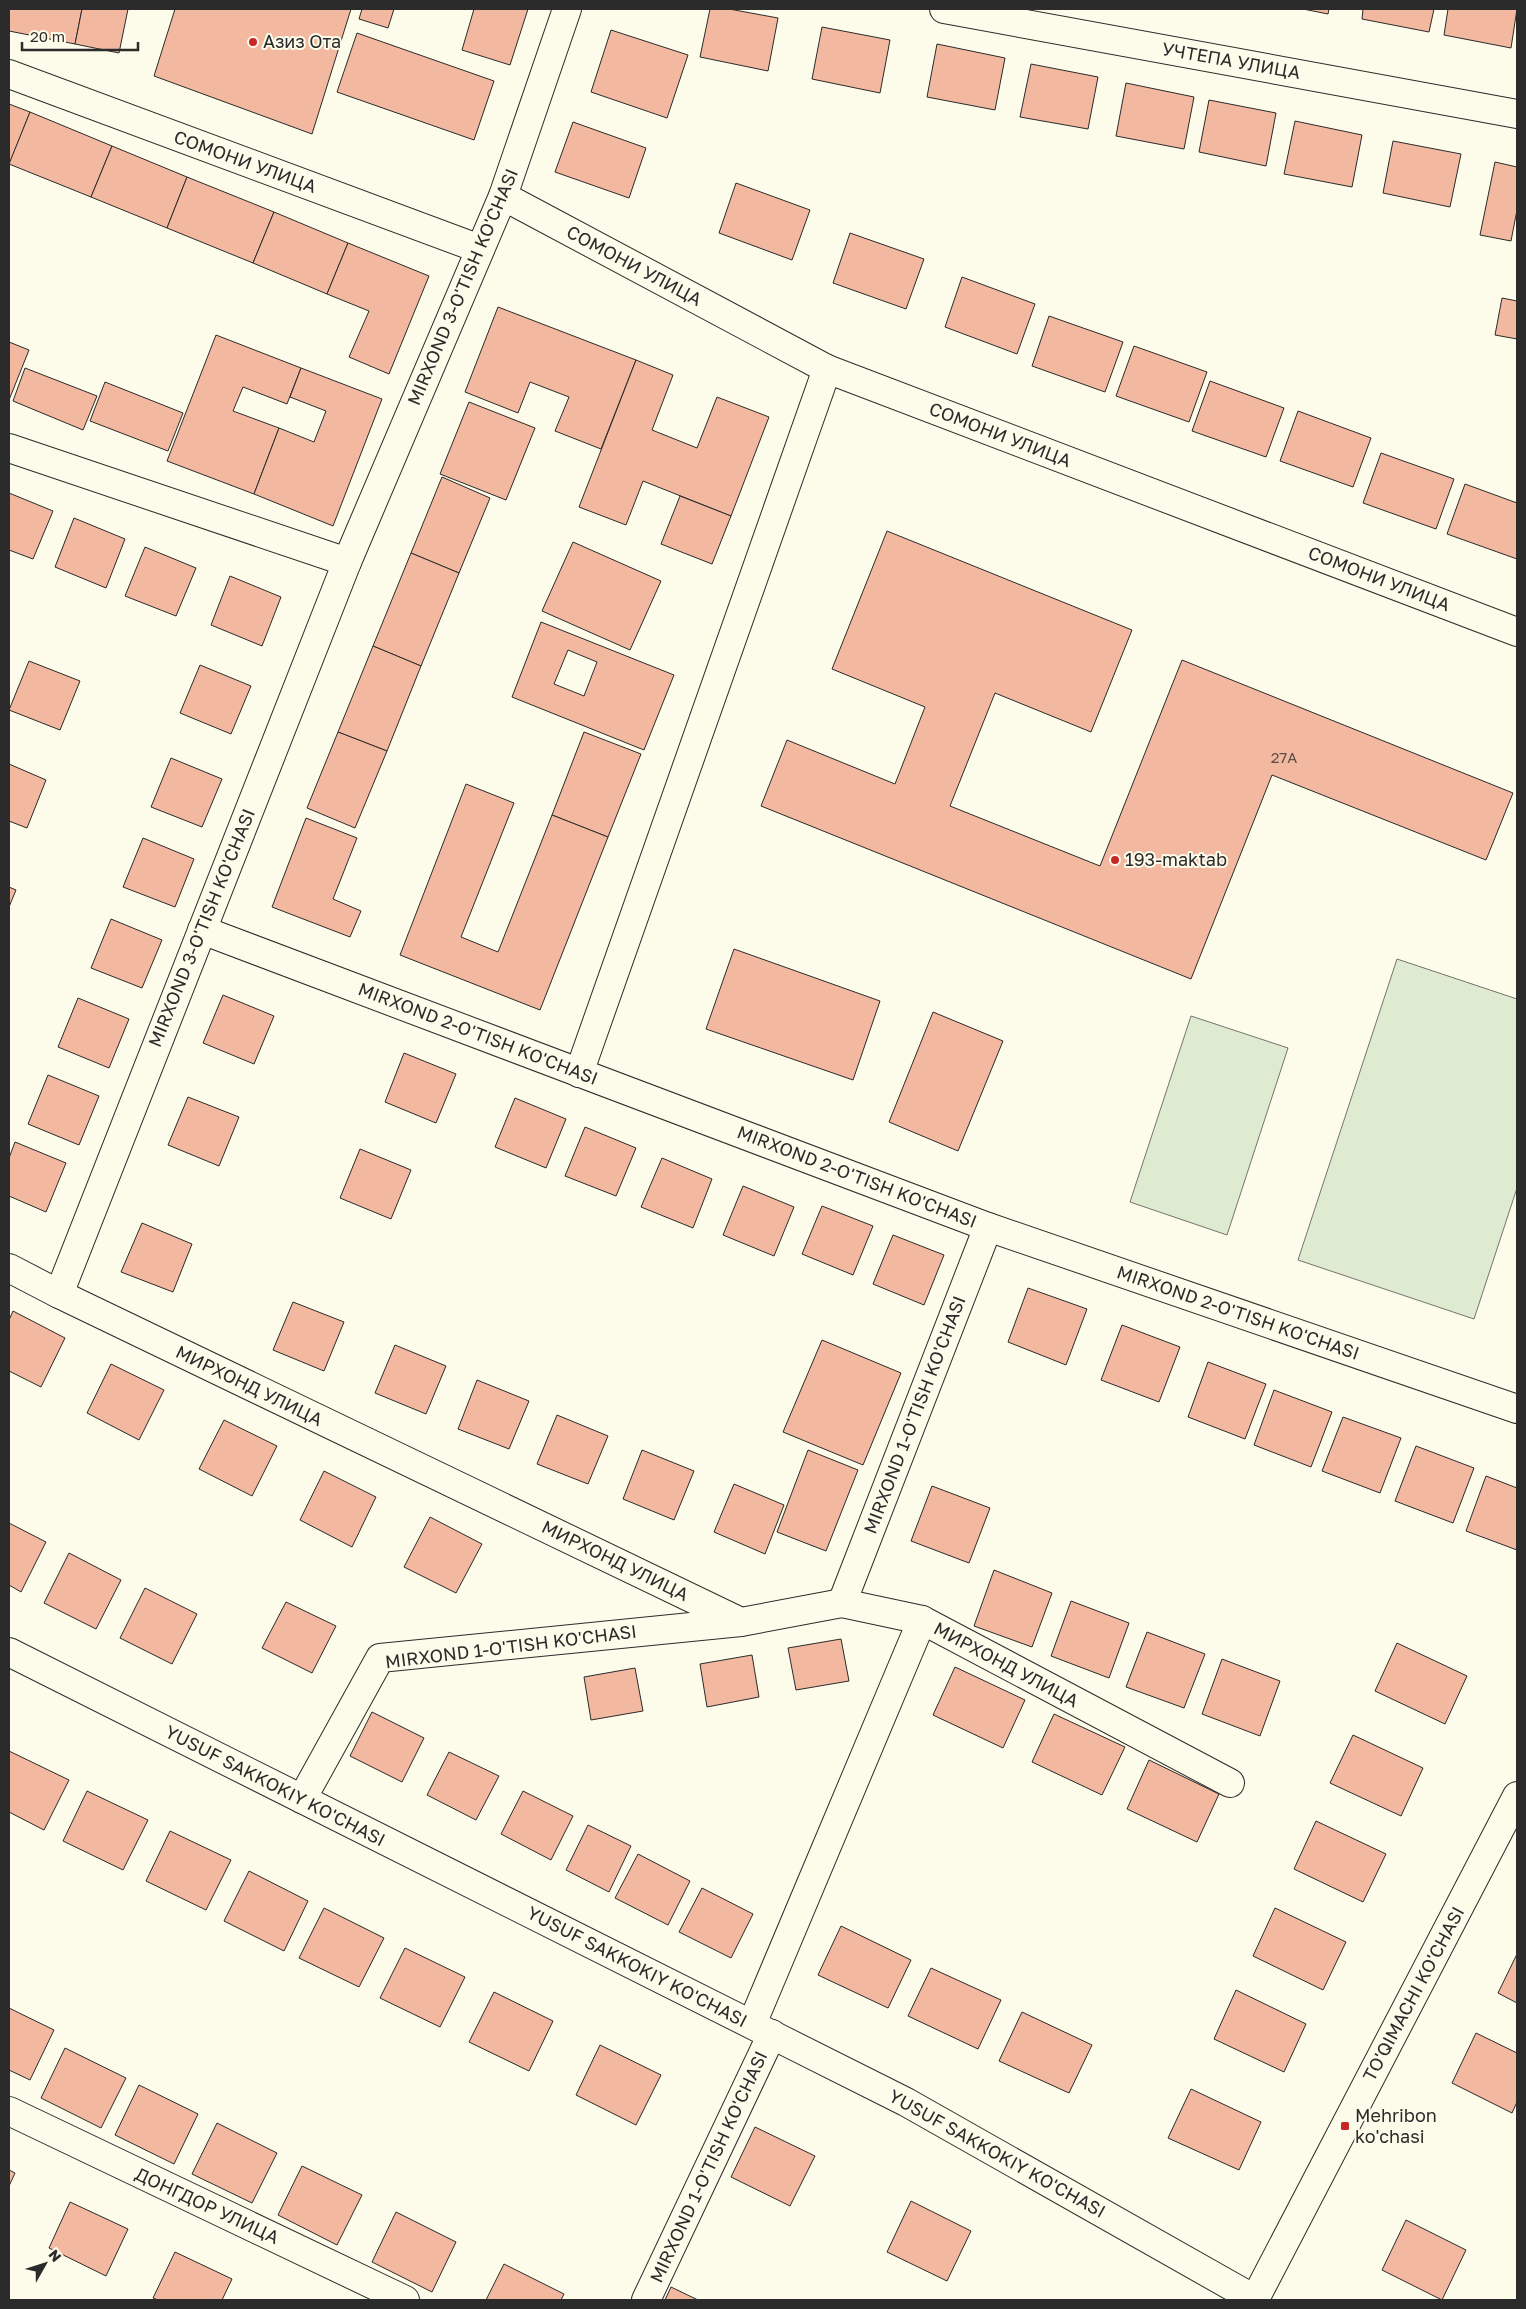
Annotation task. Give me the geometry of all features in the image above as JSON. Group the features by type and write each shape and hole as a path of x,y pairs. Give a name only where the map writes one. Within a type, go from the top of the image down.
{"street":[{"name":"MIRXOND 3-O'TISH KO'CHASI","path":"59,1294 347,562 503,196 567,9"},
{"name":"УЧТЕПА УЛИЦА","path":"944,9 1517,114"},
{"name":"СОМОНИ УЛИЦА","path":"9,74 480,249"},
{"name":"СОМОНИ УЛИЦА","path":"503,196 827,369 1517,632"},
{"path":"579,1073 827,369"},
{"path":"9,448 347,562"},
{"name":"MIRXOND 2-O'TISH KO'CHASI","path":"202,930 988,1227 1517,1409"},
{"name":"MIRXOND 1-O'TISH KO'CHASI","path":"842,1603 988,1227"},
{"name":"МИРХОНД УЛИЦА","path":"9,1268 59,1294 741,1622 842,1603 922,1620 1230,1783"},
{"name":"MIRXOND 1-O'TISH KO'CHASI","path":"646,2300 762,2029 922,1620"},
{"name":"MIRXOND 1-O'TISH KO'CHASI","path":"302,1799 380,1658 741,1622"},
{"name":"YUSUF SAKKOKIY KO'CHASI","path":"9,1652 906,2102 1255,2300"},
{"name":"TO'QIMACHI KO'CHASI","path":"1255,2300 1517,1796"},
{"name":"ДОНГДОР УЛИЦА","path":"9,2111 405,2300"}],"green space":[{"path":"1397,959 1517,999 1517,1188 1474,1319 1298,1260"},
{"path":"1191,1016 1288,1048 1227,1235 1130,1202"}],"building":[{"path":"9,9 82,9 75,44 9,31"},
{"path":"82,9 128,9 119,53 75,44"},
{"name":"Азиз Ота","path":"175,9 351,9 312,134 154,76"},
{"path":"362,9 394,9 388,28 359,19"},
{"path":"474,9 528,9 510,65 462,50"},
{"path":"710,9 729,9 778,18 768,71 700,57"},
{"path":"1303,9 1329,9 1328,14"},
{"path":"1363,9 1434,9 1429,32 1362,19"},
{"path":"1448,9 1517,9 1511,48 1444,35"},
{"path":"822,27 890,40 880,93 812,79"},
{"path":"611,30 688,55 667,118 591,92"},
{"path":"357,33 494,81 474,140 337,92"},
{"path":"937,44 1005,58 995,110 927,97"},
{"path":"1031,64 1098,77 1088,129 1020,117"},
{"path":"1126,83 1194,97 1184,149 1116,136"},
{"path":"1209,100 1276,113 1266,166 1199,152"},
{"path":"9,104 30,112 9,165"},
{"path":"30,112 112,146 91,197 9,164"},
{"path":"1295,121 1362,135 1352,187 1284,174"},
{"path":"573,122 646,148 629,198 555,172"},
{"path":"1393,141 1461,154 1450,207 1383,193"},
{"path":"112,146 187,177 167,228 91,197"},
{"path":"1495,162 1517,167 1517,210 1511,241 1480,235"},
{"path":"187,177 274,212 253,263 167,228"},
{"path":"736,183 810,210 792,260 719,233"},
{"path":"274,212 348,243 327,294 253,263"},
{"path":"850,233 924,259 906,309 833,283"},
{"path":"348,243 429,276 389,374 349,357 369,311 327,294"},
{"path":"962,277 1035,304 1017,354 945,327"},
{"path":"1502,298 1517,301 1517,339 1495,335"},
{"path":"498,307 636,360 601,449 555,431 569,397 530,382 518,413 465,392"},
{"path":"1049,316 1123,342 1105,392 1032,366"},
{"path":"216,335 301,368 287,404 243,387 233,411 279,428 254,494 167,461"},
{"path":"9,342 29,350 9,400"},
{"path":"1134,346 1207,372 1189,422 1116,396"},
{"path":"636,360 673,375 652,430 697,448 717,397 769,417 731,516 643,481 626,525 579,507"},
{"path":"25,368 97,396 83,430 13,401"},
{"path":"301,368 382,399 333,526 254,494 279,428 314,442 326,411 290,397"},
{"path":"1210,381 1284,408 1266,457 1192,431"},
{"path":"105,382 183,413 168,451 90,421"},
{"path":"469,402 535,428 506,500 440,474"},
{"path":"1298,411 1371,438 1353,487 1280,461"},
{"path":"1381,453 1454,479 1436,529 1363,503"},
{"path":"442,477 490,498 459,573 411,553"},
{"path":"1465,484 1517,503 1517,559 1447,534"},
{"path":"9,493 53,511 33,559 9,550"},
{"path":"680,496 731,516 712,564 661,544"},
{"path":"74,518 125,539 106,588 55,567"},
{"path":"887,531 1132,630 1091,732 995,693 950,806 1100,866 1182,660 1513,793 1486,860 1272,775 1191,979 761,806 787,740 895,784 925,707 832,669"},
{"path":"573,542 661,581 630,650 542,611"},
{"path":"145,547 196,568 176,616 125,596"},
{"path":"411,553 459,573 421,666 373,646"},
{"path":"230,576 281,597 262,646 211,625"},
{"path":"541,622 674,675 644,750 512,697","holes":["568,650 597,662 584,696 554,684"]},
{"path":"373,646 421,666 387,751 338,732"},
{"path":"29,661 80,681 60,730 9,710"},
{"path":"200,665 251,686 231,734 180,713"},
{"path":"338,732 387,751 355,828 307,808"},
{"path":"584,732 641,754 608,837 552,815"},
{"path":"171,758 222,779 202,827 151,807"},
{"path":"9,764 46,780 27,828 9,821"},
{"path":"466,784 514,803 461,937 498,952 552,815 608,837 540,1010 400,955"},
{"path":"306,818 357,838 333,899 361,911 350,937 272,907"},
{"path":"143,838 194,859 175,907 123,887"},
{"path":"9,887 16,890 9,907"},
{"path":"111,919 162,940 142,988 91,968"},
{"path":"734,949 880,1001 853,1080 706,1029"},
{"path":"223,995 274,1016 254,1064 203,1043"},
{"path":"78,998 129,1019 109,1068 58,1047"},
{"path":"933,1012 1003,1041 958,1151 889,1122"},
{"path":"404,1053 456,1074 436,1123 385,1102"},
{"path":"48,1075 99,1096 79,1145 28,1124"},
{"path":"188,1097 239,1117 219,1166 168,1145"},
{"path":"515,1098 566,1119 546,1168 495,1147"},
{"path":"585,1127 636,1148 616,1196 565,1176"},
{"path":"15,1142 66,1163 46,1212 9,1196 9,1158"},
{"path":"360,1149 411,1170 391,1219 340,1198"},
{"path":"662,1158 712,1179 693,1228 641,1207"},
{"path":"743,1186 794,1207 774,1256 723,1235"},
{"path":"822,1206 873,1226 853,1275 802,1254"},
{"path":"142,1223 192,1244 173,1292 121,1272"},
{"path":"893,1235 944,1255 924,1305 873,1284"},
{"path":"1028,1288 1087,1309 1066,1365 1008,1342"},
{"path":"293,1302 344,1322 324,1371 273,1350"},
{"path":"13,1311 65,1338 41,1387 9,1371 9,1320"},
{"path":"1122,1325 1180,1347 1159,1402 1101,1380"},
{"path":"822,1340 901,1373 863,1465 783,1432"},
{"path":"395,1345 446,1366 426,1414 375,1393"},
{"path":"1208,1362 1266,1384 1245,1439 1188,1417"},
{"path":"111,1364 164,1390 139,1440 87,1413"},
{"path":"477,1380 529,1401 509,1449 458,1429"},
{"path":"1274,1390 1332,1412 1311,1467 1254,1445"},
{"path":"557,1415 608,1436 588,1484 537,1464"},
{"path":"1343,1417 1401,1438 1380,1493 1322,1471"},
{"path":"224,1420 277,1446 252,1496 199,1469"},
{"path":"1416,1446 1474,1468 1453,1523 1395,1501"},
{"path":"642,1450 694,1471 674,1520 623,1499"},
{"path":"808,1450 858,1470 826,1551 777,1532"},
{"path":"324,1471 376,1497 352,1547 300,1520"},
{"path":"1486,1476 1517,1488 1517,1550 1466,1531"},
{"path":"734,1484 784,1505 765,1554 714,1532"},
{"path":"932,1486 990,1508 969,1563 911,1541"},
{"path":"430,1517 482,1544 456,1593 404,1567"},
{"path":"9,1523 46,1542 21,1592 9,1585"},
{"path":"69,1553 121,1580 96,1629 44,1603"},
{"path":"994,1570 1052,1593 1032,1647 974,1626"},
{"path":"145,1588 197,1614 172,1664 120,1638"},
{"path":"1071,1601 1129,1623 1109,1678 1051,1656"},
{"path":"286,1602 336,1626 312,1673 262,1648"},
{"path":"1147,1632 1205,1654 1184,1708 1126,1687"},
{"path":"841,1639 849,1681 796,1690 788,1648"},
{"path":"1397,1643 1467,1676 1445,1724 1375,1691"},
{"path":"752,1655 759,1697 707,1707 700,1664"},
{"path":"1222,1659 1280,1681 1260,1736 1202,1714"},
{"path":"955,1667 1025,1700 1003,1748 933,1715"},
{"path":"635,1668 643,1711 591,1720 584,1677"},
{"path":"372,1712 424,1738 402,1782 350,1756"},
{"path":"1054,1714 1125,1747 1102,1795 1032,1762"},
{"path":"1353,1735 1423,1768 1401,1816 1330,1783"},
{"path":"9,1751 69,1780 44,1830 9,1812"},
{"path":"449,1752 499,1776 476,1820 427,1795"},
{"path":"1149,1760 1219,1794 1197,1842 1127,1809"},
{"path":"87,1791 148,1820 123,1870 63,1841"},
{"path":"523,1791 573,1816 551,1860 501,1834"},
{"path":"1316,1821 1386,1854 1363,1902 1294,1869"},
{"path":"588,1825 631,1846 609,1892 566,1870"},
{"path":"170,1831 231,1860 206,1910 146,1881"},
{"path":"638,1854 690,1881 668,1925 615,1898"},
{"path":"249,1871 308,1901 284,1951 224,1921"},
{"path":"702,1888 753,1914 731,1958 679,1932"},
{"path":"324,1908 384,1938 359,1987 299,1958"},
{"path":"1275,1908 1346,1942 1323,1990 1253,1956"},
{"path":"841,1926 911,1960 888,2008 818,1975"},
{"path":"405,1948 465,1977 440,2027 380,1998"},
{"path":"1517,1954 1517,2003 1498,1993"},
{"path":"931,1968 1001,2000 978,2049 908,2016"},
{"path":"1236,1990 1306,2024 1284,2072 1214,2039"},
{"path":"494,1992 553,2021 529,2071 469,2042"},
{"path":"9,2008 54,2030 30,2080 9,2070"},
{"path":"1022,2012 1092,2045 1069,2093 999,2061"},
{"path":"1476,2033 1517,2053 1517,2102 1512,2113 1452,2083"},
{"path":"600,2045 661,2075 636,2125 576,2095"},
{"path":"65,2048 126,2078 101,2128 41,2098"},
{"path":"139,2085 198,2114 174,2164 115,2135"},
{"path":"1191,2089 1261,2122 1239,2170 1168,2138"},
{"path":"217,2123 277,2153 252,2203 192,2174"},
{"path":"755,2127 815,2156 790,2206 731,2177"},
{"path":"302,2166 362,2195 337,2245 278,2215"},
{"path":"9,2170 15,2173 9,2186"},
{"path":"911,2201 971,2231 947,2281 887,2252"},
{"path":"70,2202 128,2229 106,2276 49,2248"},
{"path":"396,2212 456,2242 432,2292 372,2262"},
{"path":"1406,2220 1466,2250 1442,2300 1382,2270"},
{"path":"175,2252 232,2279 222,2300 158,2300 153,2298"},
{"path":"504,2264 564,2294 561,2300 486,2300"},
{"path":"671,2287 698,2300 665,2300"}],"place":[{"name":"Азиз Ота","path":"253,42"},
{"name":"193-maktab","path":"1115,860"},
{"name":"Mehribon ko'chasi","path":"1345,2126"}]}
